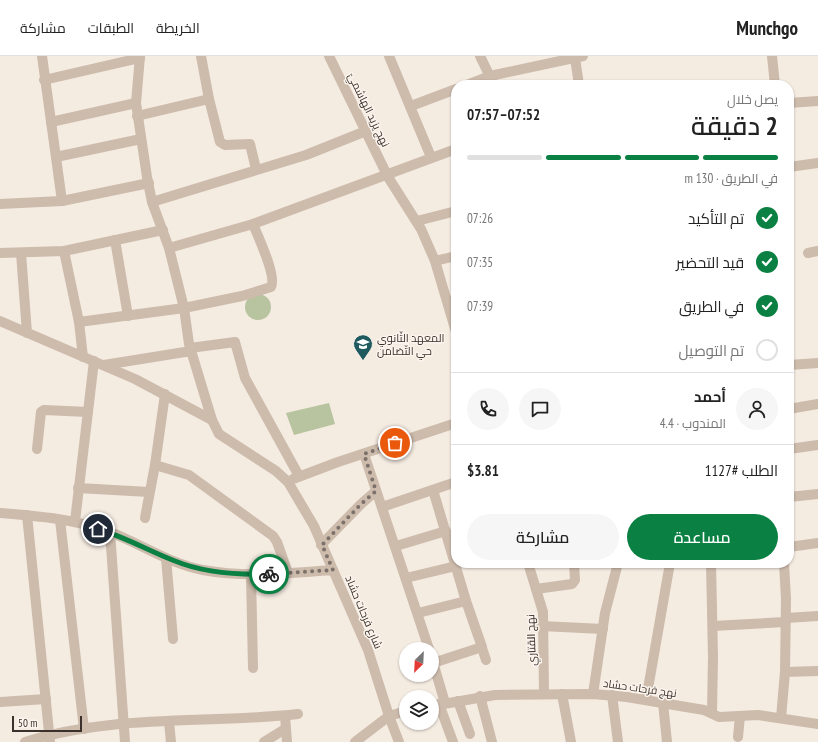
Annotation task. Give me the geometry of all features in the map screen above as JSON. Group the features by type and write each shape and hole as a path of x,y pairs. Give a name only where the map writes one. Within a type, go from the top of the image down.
{"street":[{"path":"42,56 44,80 62,201"},
{"path":"201,56 209,99 220,142 225,145 250,144 256,169"},
{"name":"نهج يزيد الهاشميّ","path":"329,56 388,175 417,221 435,261 451,316"},
{"path":"389,56 431,157"},
{"path":"480,56 492,80"},
{"path":"772,56 774,80"},
{"path":"44,80 140,57 136,103 140,139 148,183 152,202 169,248 184,308 190,350 212,420 219,434 270,467 288,482 314,526 333,570"},
{"path":"495,80 545,60 579,57 580,80"},
{"path":"410,106 451,91"},
{"path":"137,116 209,99"},
{"path":"794,103 818,101"},
{"path":"51,122 136,103"},
{"path":"152,202 256,169 306,155 366,131"},
{"path":"56,157 140,139"},
{"path":"169,248 253,224 451,151"},
{"path":"794,166 818,163"},
{"path":"0,204 62,201 148,183"},
{"path":"417,221 451,211"},
{"path":"79,322 184,308 242,296 271,287 273,279 253,224"},
{"path":"0,254 64,251 163,230"},
{"path":"115,240 128,316"},
{"path":"64,251 79,322 83,357"},
{"path":"808,253 818,251"},
{"path":"21,252 27,333"},
{"path":"435,261 451,257"},
{"path":"445,297 451,296"},
{"path":"0,321 98,363 165,394 212,420"},
{"path":"98,363 234,342 245,378 299,476"},
{"path":"75,521 88,412 98,363"},
{"path":"794,365 818,364"},
{"path":"145,518 155,465 165,394"},
{"path":"794,408 818,404"},
{"path":"37,450 41,412 44,410 88,412"},
{"path":"288,482 299,476 451,425"},
{"path":"794,448 818,444"},
{"path":"364,454 427,642"},
{"path":"155,465 189,475 273,536 277,542 288,573"},
{"path":"382,507 451,484"},
{"path":"78,488 149,492"},
{"path":"433,490 451,548"},
{"path":"322,545 358,507 376,491"},
{"path":"794,496 818,494"},
{"name":"شارع فرحات حشاد","path":"0,513 75,521 110,532 166,558 202,570 251,575 333,570 368,650 399,742"},
{"path":"27,515 50,738"},
{"path":"60,520 84,729"},
{"path":"396,546 446,531"},
{"path":"110,532 125,742"},
{"path":"794,546 818,543"},
{"path":"166,558 173,639"},
{"path":"406,578 451,567"},
{"path":"457,568 486,660"},
{"name":"نهج القتاري","path":"530,568 542,612 541,626 544,694"},
{"path":"536,589 572,584 575,580 574,568"},
{"path":"593,694 603,629 617,568"},
{"path":"646,700 669,568"},
{"path":"711,568 713,626 712,713"},
{"path":"781,718 785,672 784,568"},
{"path":"251,575 252,668"},
{"path":"418,613 466,601"},
{"path":"713,626 818,616"},
{"path":"541,626 603,629"},
{"path":"439,659 482,648"},
{"path":"785,672 818,671"},
{"name":"نهج فرحات حشاد","path":"439,704 480,696 544,694 612,695 663,703 712,713 720,717 758,715 818,724"},
{"path":"562,694 571,742"},
{"path":"612,695 618,742"},
{"path":"480,696 492,742"},
{"path":"0,702 46,699"},
{"path":"458,701 470,734"},
{"path":"663,703 667,742"},
{"path":"439,704 453,742"},
{"path":"355,742 389,716 399,713"},
{"path":"25,742 50,738 84,729 124,724 285,716 298,714"},
{"path":"285,716 287,742"},
{"path":"738,737 740,716"},
{"path":"169,722 171,742"},
{"path":"264,742 285,729"}],"green space":[{"path":"258,294 267,298 271,307 267,316 258,320 249,316 245,307 249,298"},
{"path":"329,403 335,424 294,435 286,413"}],"way so far":[{"path":"269,574 333,570 322,545 361,504 376,491 364,454 395,443"}],"place":[{"name":"المعهد الثّانوي حي التّضامن","path":"363,361"}],"route":[{"path":"98,529 110,532 175,562 202,570 251,575 269,574"}]}
